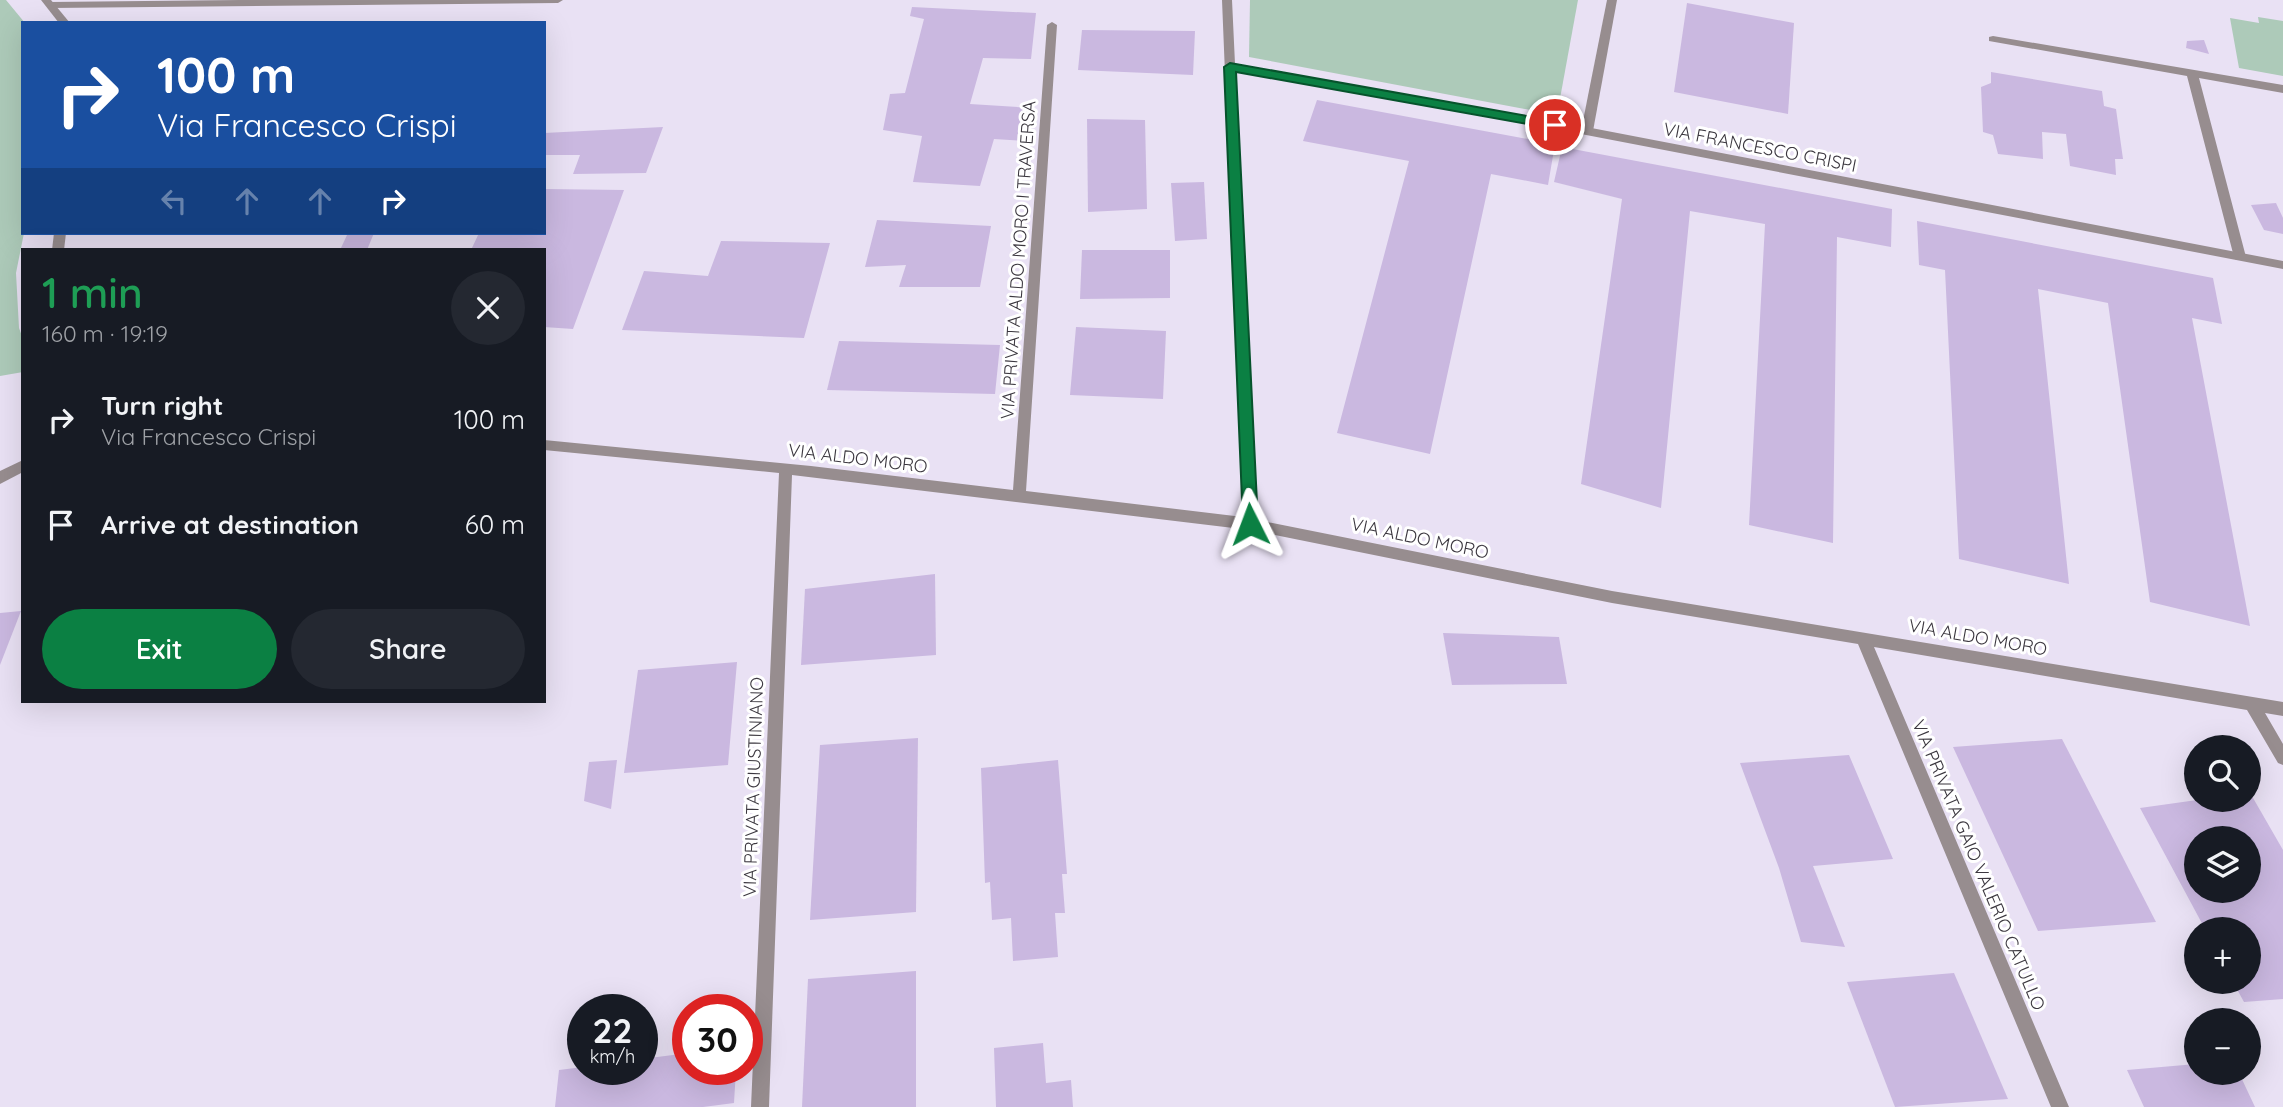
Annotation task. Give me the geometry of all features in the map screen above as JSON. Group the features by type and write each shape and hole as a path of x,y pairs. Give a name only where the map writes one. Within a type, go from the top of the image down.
{"street":[{"path":"48,2 558,0"},
{"path":"1227,0 1250,524"},
{"path":"1587,131 1612,0"},
{"path":"48,2 63,21"},
{"name":"VIA PRIVATA ALDO MORO I TRAVERSA","path":"1019,496 1052,25"},
{"path":"1993,39 2283,89"},
{"name":"VIA FRANCESCO CRISPI","path":"1230,67 1587,131 2283,265"},
{"path":"2192,73 2240,257"},
{"name":"VIA ALDO MORO","path":"546,445 786,469 1250,524 1612,597 2283,709"},
{"path":"0,478 21,466"},
{"name":"VIA PRIVATA GIUSTINIANO","path":"760,1107 786,469"},
{"name":"VIA PRIVATA GAIO VALERIO CATULLO","path":"1861,637 2060,1107"},
{"path":"2251,703 2283,758"}],"green space":[{"path":"0,0 6,0 23,21 21,21 21,235 24,235 16,273 21,372 0,376"},
{"path":"1250,0 1578,0 1557,115 1249,57"},
{"path":"2258,17 2283,21 2283,76 2239,68 2230,18 2259,23"}],"building":[{"path":"1687,3 1794,23 1788,114 1674,92"},
{"path":"912,7 1036,13 1031,59 983,58 970,104 1032,108 1025,141 994,139 980,186 913,182 922,136 883,130 890,94 905,93 924,19 910,16"},
{"path":"1082,30 1195,31 1193,75 1078,70"},
{"path":"2204,40 2209,54 2186,48 2187,41"},
{"path":"1991,72 2102,91 2104,106 2116,109 2123,159 2115,159 2116,175 2070,166 2066,134 2042,132 2043,159 1998,154 1993,135 1983,132 1981,87 1991,83"},
{"path":"1317,100 1555,144 1548,185 1491,174 1430,454 1337,433 1409,161 1303,141"},
{"path":"1087,119 1145,120 1147,209 1088,212"},
{"path":"663,127 646,173 573,174 580,155 546,155 546,133"},
{"path":"1562,147 1892,209 1891,247 1837,237 1833,543 1749,525 1765,224 1690,211 1661,508 1581,484 1622,199 1554,182"},
{"path":"1204,182 1207,239 1175,241 1171,183"},
{"path":"546,189 624,190 573,329 546,327 546,248 472,248 478,235 546,235"},
{"path":"2276,203 2283,218 2283,234 2264,230 2251,205"},
{"path":"877,220 991,226 980,287 899,287 906,265 865,267"},
{"path":"1917,221 2213,278 2222,324 2192,318 2250,626 2150,602 2108,303 2038,289 2069,584 1959,559 1945,270 1919,265"},
{"path":"347,235 373,235 368,248 341,248"},
{"path":"721,241 830,243 804,338 622,330 644,271 708,276"},
{"path":"1082,250 1170,250 1170,298 1080,299"},
{"path":"1076,327 1166,331 1163,399 1070,395"},
{"path":"839,341 1000,345 995,394 827,390"},
{"path":"935,574 936,655 801,665 805,589"},
{"path":"21,611 0,665 0,613"},
{"path":"1443,633 1559,637 1567,684 1452,685"},
{"path":"737,662 728,765 624,773 638,670"},
{"path":"918,738 916,912 810,920 820,745"},
{"path":"2062,739 2156,922 2038,931 1953,747"},
{"path":"1849,755 1893,859 1813,866 1845,947 1801,942 1779,868 1740,763"},
{"path":"617,760 611,809 584,801 589,762"},
{"path":"1058,760 1067,874 1062,874 1065,913 1055,913 1058,957 1013,961 1011,918 992,920 990,882 985,883 981,768"},
{"path":"2184,802 2184,812 2261,812 2283,850 2283,999 2244,1002 2240,994 2261,994 2261,917 2199,917 2191,903 2261,903 2261,826 2184,826 2184,890 2140,808"},
{"path":"916,971 916,1107 802,1107 808,979"},
{"path":"1954,973 2008,1099 1895,1107 1847,982"},
{"path":"1043,1043 1046,1083 1071,1080 1073,1107 996,1107 994,1048"},
{"path":"672,1055 672,1085 735,1085 734,1103 703,1107 555,1107 559,1070 567,1069 567,1085 658,1085 658,1057"},
{"path":"2184,1065 2184,1085 2245,1085 2255,1107 2144,1107 2127,1070"}],"route":[{"path":"1250,524 1230,67 1555,125"}]}
